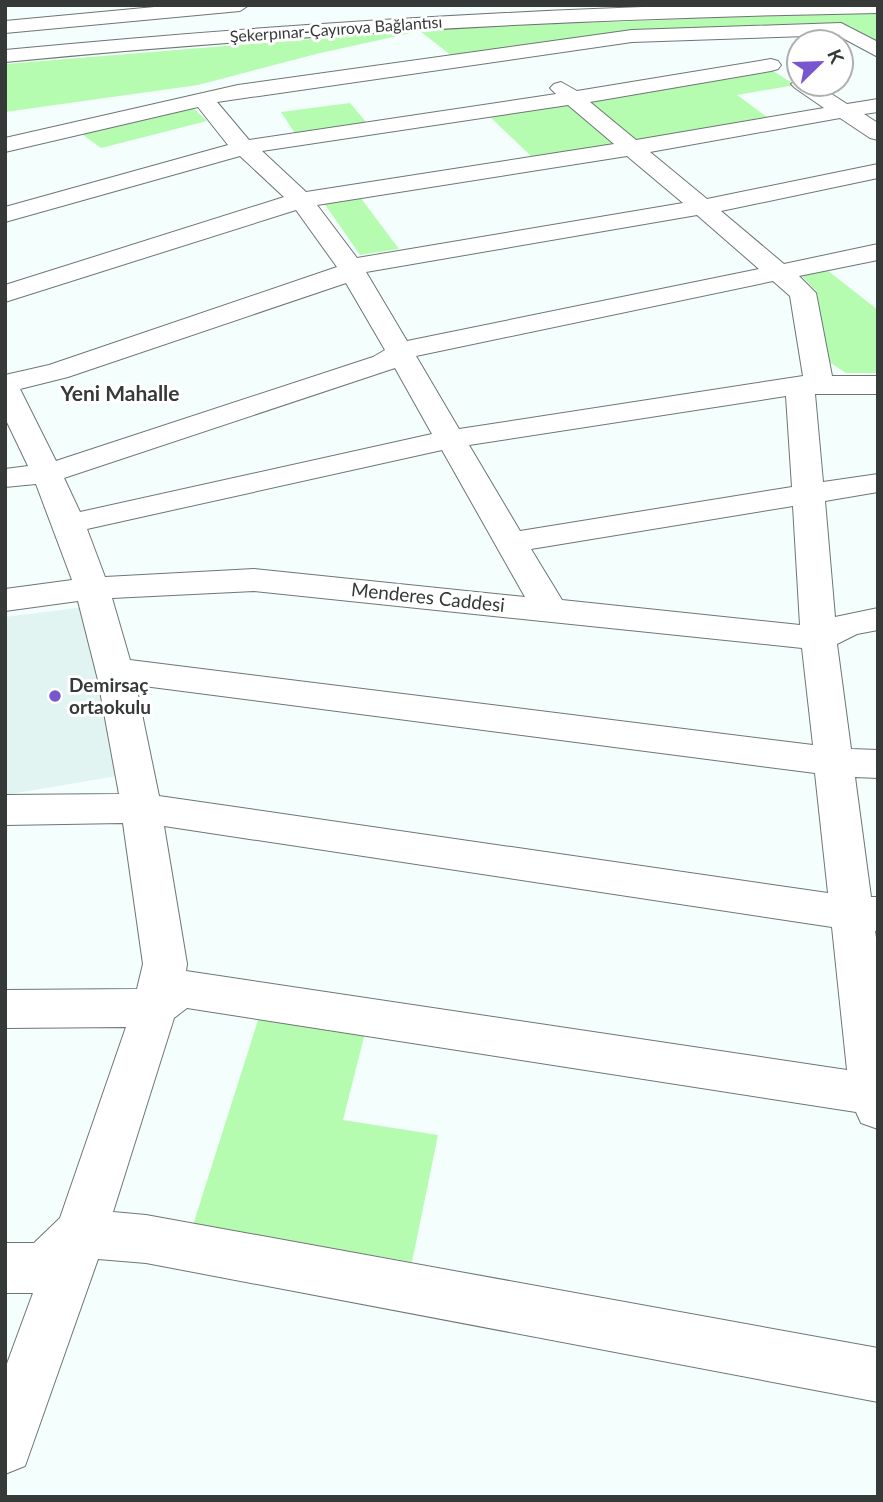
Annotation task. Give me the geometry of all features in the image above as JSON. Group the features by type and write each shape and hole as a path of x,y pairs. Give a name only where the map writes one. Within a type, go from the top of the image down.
{"main road":[{"path":"5,27 240,5"},
{"name":"Şekerpınar-Çayırova Bağlantısı","path":"5,40 422,5"},
{"name":"Şekerpınar-Çayırova Bağlantısı","path":"5,56 397,24 694,10 878,7"},
{"path":"5,145 238,91 632,36 841,29 878,51"},
{"path":"725,34 785,74"},
{"path":"5,1009 155,1008 179,988 876,1099 865,913 834,762 856,628 810,495 810,385 803,293 519,52"},
{"path":"5,215 245,147 574,98 771,65"},
{"path":"202,98 245,147 301,200 349,270 551,610"},
{"path":"824,98 878,133"},
{"path":"5,293 301,200 522,167 878,105"},
{"path":"5,1446 81,1233 155,1008 165,964 114,670 92,588 48,473 5,386 58,371 349,270 704,207 878,171"},
{"path":"5,478 48,473 400,353 878,252"},
{"path":"68,524 451,439 810,385 878,385"},
{"path":"511,542 878,484"},
{"name":"Menderes Caddesi","path":"5,600 92,588 254,580 551,610 856,628"},
{"path":"114,670 834,762 878,764"},
{"path":"5,810 140,808 865,913"},
{"path":"5,1268 44,1268 81,1233 146,1239 878,1375"}],"shaded area":[{"name":"Demirsaç ortaokulu","path":"85,607 123,775 5,795 5,617"}],"green space":[{"path":"878,12 878,43 850,26 822,24 453,57 420,31 316,54 198,85 5,112 5,64 447,28"},
{"path":"770,69 785,79 785,87 737,95 767,117 635,141 585,99"},
{"path":"563,102 616,145 534,159 487,114"},
{"path":"350,103 367,123 296,135 281,112"},
{"path":"192,107 207,121 101,148 79,132"},
{"path":"360,197 399,249 360,255 324,203"},
{"path":"823,267 878,310 878,373 846,373 826,360 817,292 798,272"},
{"path":"259,1017 365,1033 343,1120 438,1135 412,1262 193,1225"}],"place":[{"name":"Demirsaç ortaokulu","path":"55,696"}],"district":[{"name":"Yeni Mahalle","path":"120,394"}]}
